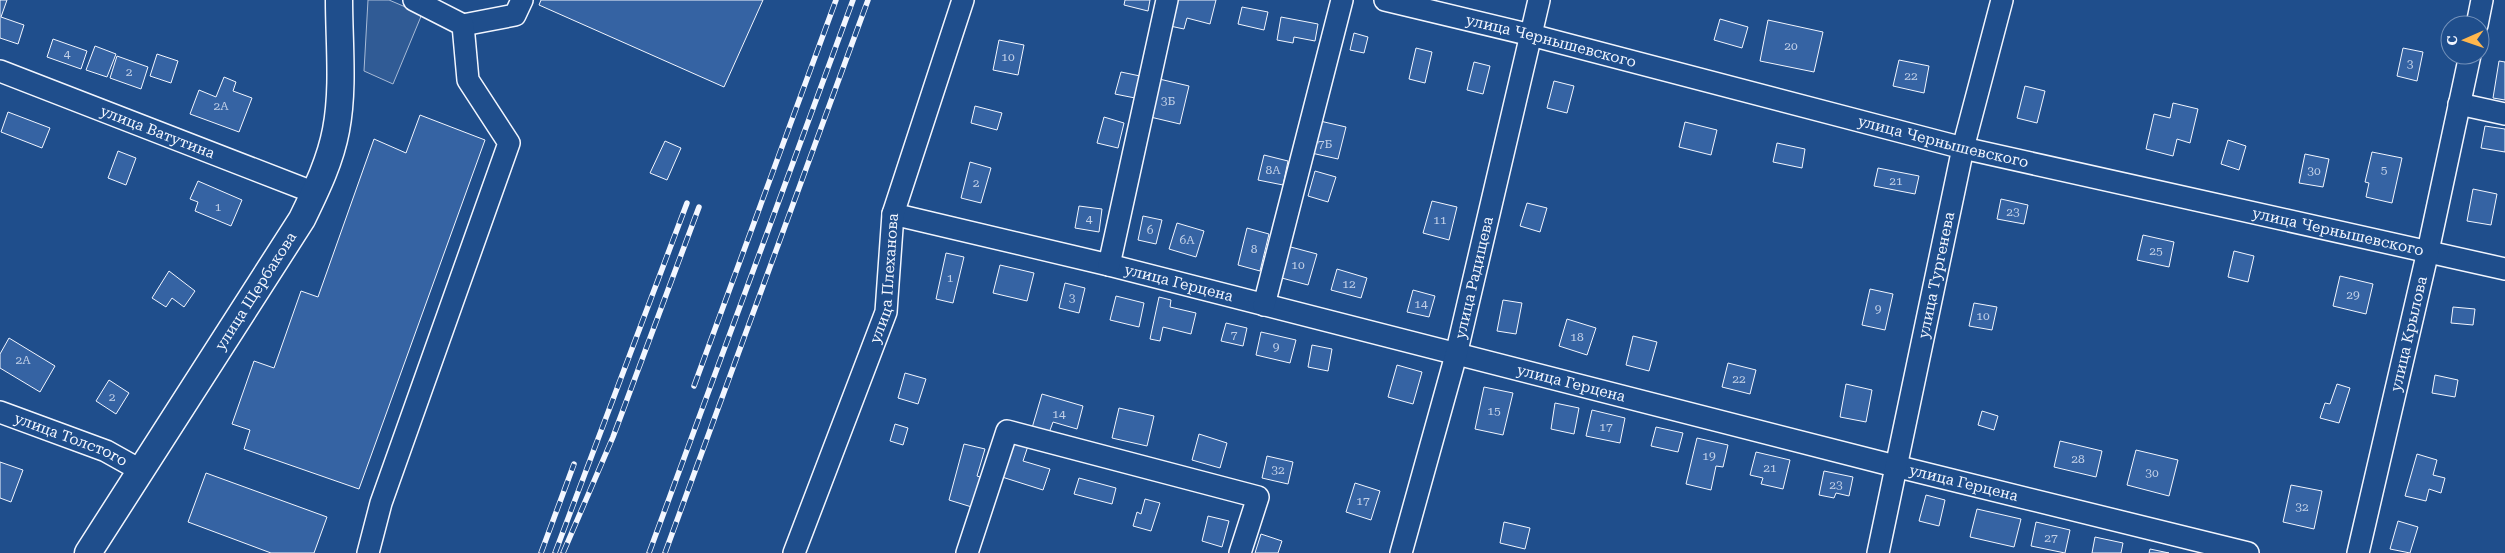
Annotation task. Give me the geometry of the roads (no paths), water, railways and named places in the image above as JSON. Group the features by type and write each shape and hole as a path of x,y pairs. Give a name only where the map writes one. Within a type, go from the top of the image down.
{"main road":[{"name":"улица Щербакова","path":"88,553 302,219 315,193 327,164 336,129 339,92 338,0"}],"street":[{"path":"414,0 463,25 515,15 522,0"},
{"name":"улица Плеханова","path":"794,553 886,312 893,214 963,0"},
{"path":"1109,265 1167,0"},
{"path":"1264,305 1342,0"},
{"name":"улица Чернышевского","path":"1385,0 1531,35 1963,148 2505,269"},
{"name":"улица Радищева","path":"1404,552 1456,355 1539,0"},
{"name":"улица Тургенева","path":"1878,553 1963,148 2002,0"},
{"path":"2479,15 2482,0"},
{"path":"368,553 381,504 509,143 468,80 463,25"},
{"name":"улица Крылова","path":"2358,553 2428,251 2468,65"},
{"name":"улица Ватутина","path":"0,71 315,193"},
{"path":"2460,104 2505,114"},
{"name":"улица Герцена","path":"893,214 1109,265 1456,355 2248,553"},
{"name":"улица Толстого","path":"0,412 106,451 140,470"},
{"path":"967,553 1007,431 1258,497 1240,553"}],"railway":[{"path":"694,386 836,0"},
{"path":"649,553 853,0"},
{"path":"665,553 868,0"},
{"path":"555,553 687,203"},
{"path":"563,553 613,437 699,207"},
{"path":"541,553 574,464"}]}
